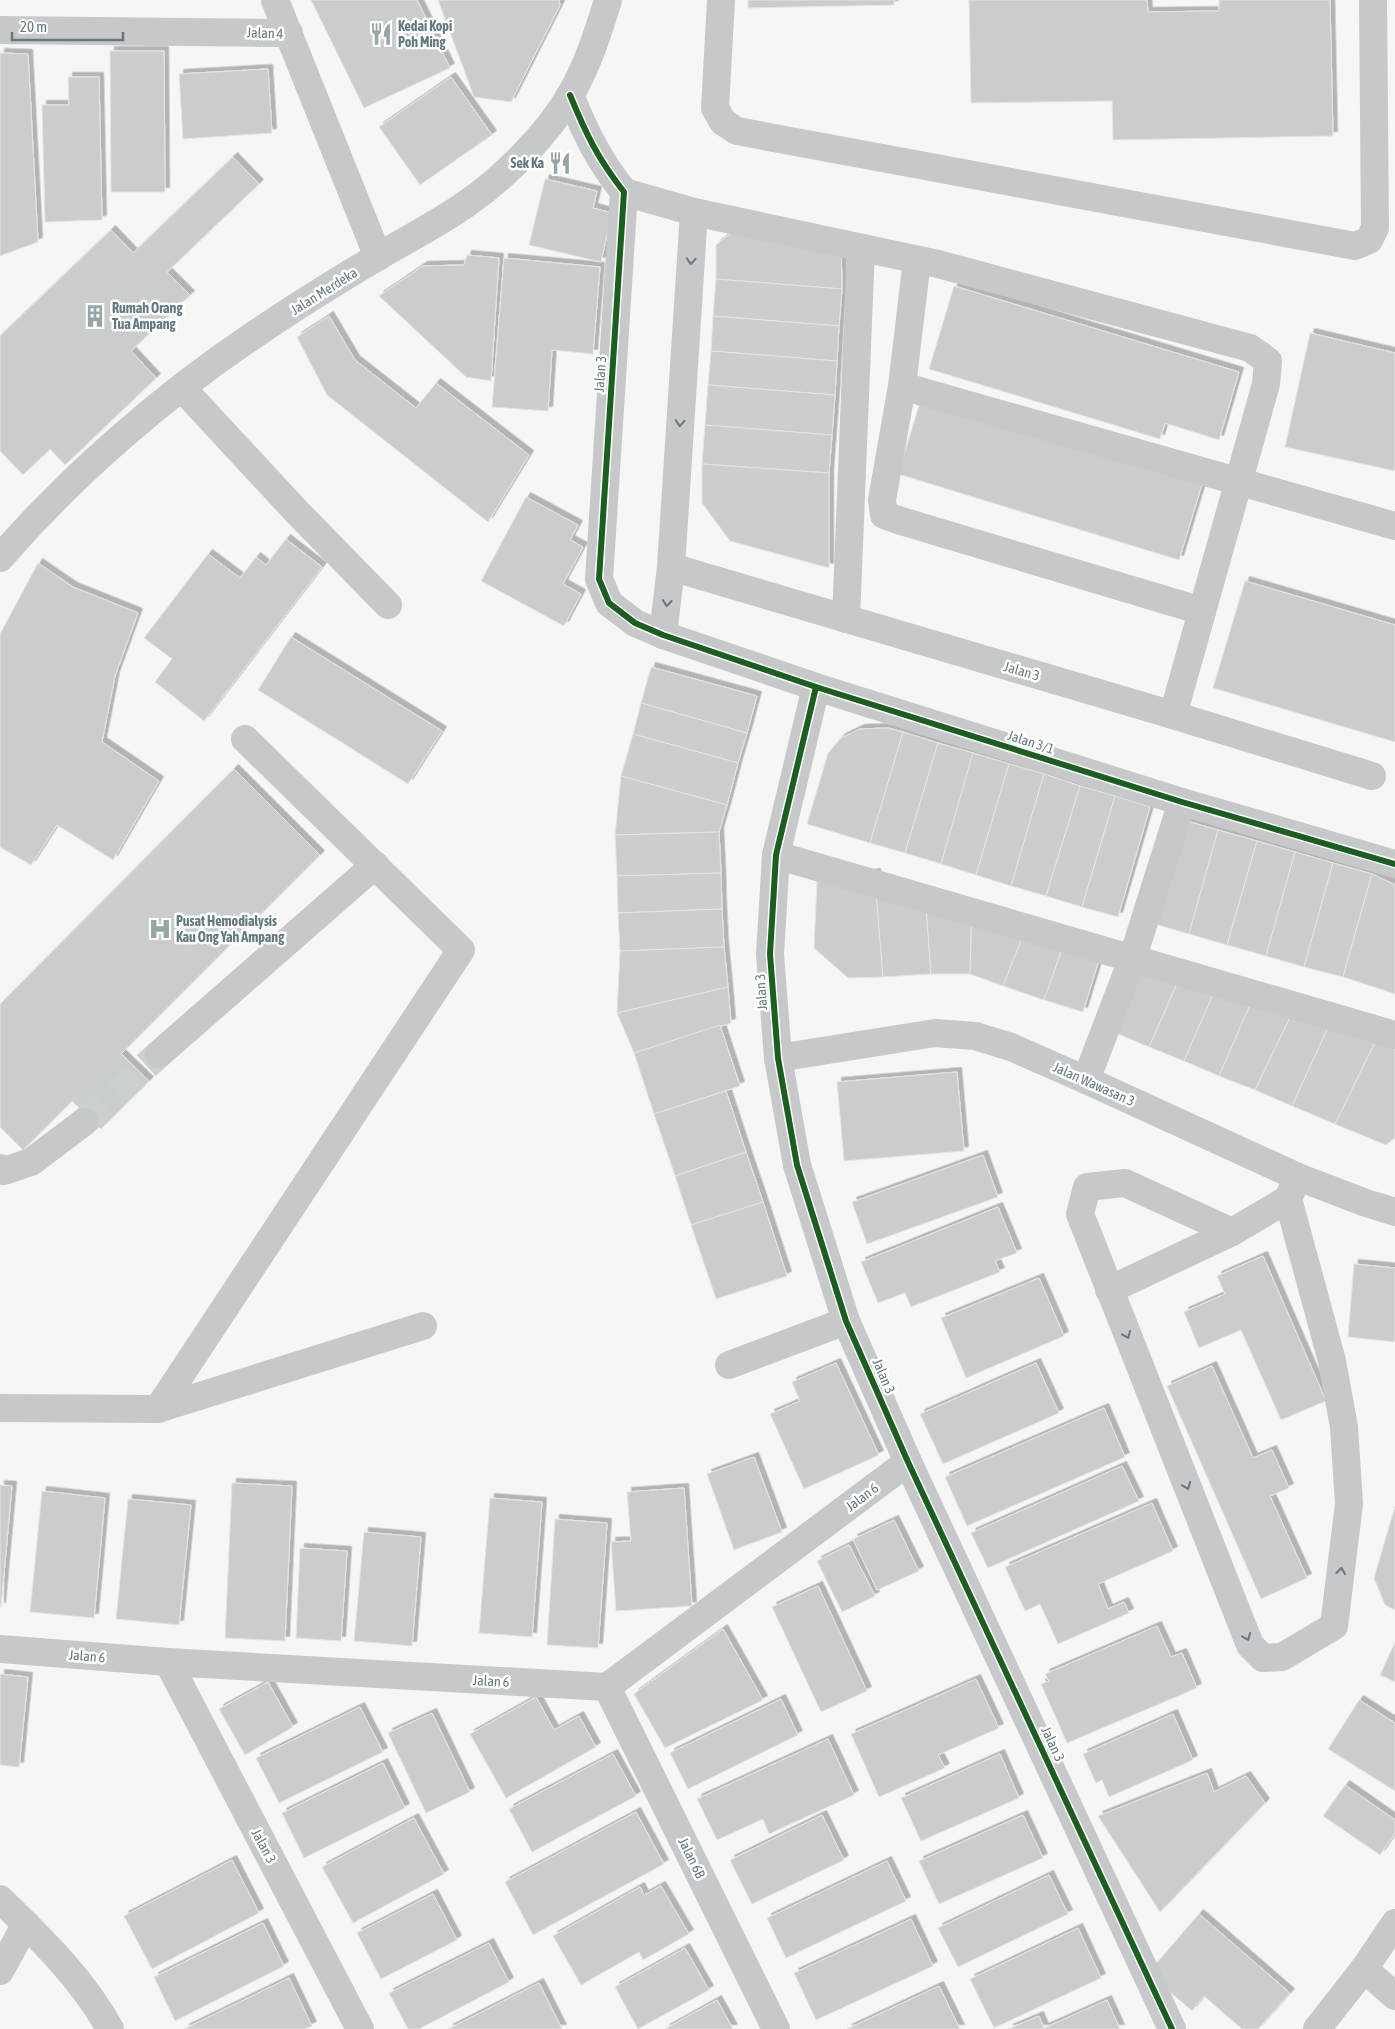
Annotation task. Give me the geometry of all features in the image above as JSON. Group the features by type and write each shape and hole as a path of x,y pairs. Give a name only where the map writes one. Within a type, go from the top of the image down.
{"street":[{"path":"275,0 289,33"},
{"name":"Jalan Merdeka","path":"0,558 90,464 182,388 252,336 467,203 507,172 541,135 570,95 593,51 608,0"},
{"path":"721,0 715,108 723,122 737,131 1355,246 1369,240 1375,228 1373,0"},
{"name":"Jalan 4","path":"0,30 289,33 378,257"},
{"path":"570,95 589,141 604,166 624,192 694,212 917,260 1250,348 1268,361 1266,384 1173,715"},
{"name":"Jalan 3","path":"624,192 599,579 609,603 635,623 663,635"},
{"path":"663,635 671,567 694,212"},
{"path":"870,250 912,299"},
{"path":"846,619 870,250"},
{"path":"917,260 902,386 882,500 884,515 1202,612"},
{"path":"902,386 1395,526"},
{"path":"182,388 298,512 388,604"},
{"name":"Jalan 3","path":"671,567 1173,715 1372,776"},
{"name":"Jalan 3/1","path":"663,635 816,687 1182,802 1395,864"},
{"name":"Jalan 3","path":"816,687 776,855 770,954 778,1058 797,1165 846,1321 908,1462 1172,2029"},
{"path":"158,1409 461,950 245,739"},
{"path":"1086,1080 1132,960 1182,802"},
{"path":"776,855 1395,1035"},
{"path":"160,1054 375,865"},
{"name":"Jalan Wawasan 3","path":"778,1058 935,1033 975,1036 1010,1047 1086,1080 1293,1188 1366,1203 1395,1212"},
{"path":"0,1168 4,1170 31,1162 84,1122"},
{"path":"1109,1290 1232,1232 1293,1188 1332,1361 1344,1427 1349,1504 1334,1626 1282,1657 1263,1658 1250,1645 1109,1290 1080,1214 1087,1187 1125,1183 1232,1232"},
{"path":"729,1366 846,1321"},
{"path":"0,1408 158,1409 423,1326"},
{"name":"Jalan 6","path":"0,1649 168,1662 607,1688 908,1462"},
{"name":"Jalan 3","path":"168,1662 360,2029"},
{"name":"Jalan 6B","path":"607,1688 776,2029"},
{"path":"0,1899 67,1968 103,2016 110,2029"},
{"path":"0,1971 26,1924"},
{"path":"1317,2029 1364,1969 1391,1939"},
{"path":"1364,1969 1395,1996"}],"building":[{"name":"Kedai Kopi Poh Ming","path":"311,0 417,0 450,68 364,108"},
{"path":"438,0 559,0 560,5 511,102 474,97"},
{"path":"748,0 894,0 894,5 748,8"},
{"path":"969,0 1147,0 1148,12 1219,11 1219,0 1330,0 1333,136 1113,140 1112,101 971,103"},
{"path":"110,51 164,51 165,192 111,192"},
{"path":"0,53 28,54 38,242 0,256"},
{"path":"268,69 272,133 183,139 179,74"},
{"path":"68,77 99,77 102,220 45,222 42,105 69,105"},
{"path":"451,77 492,135 420,185 379,127"},
{"name":"Rumah Orang Tua Ampang","path":"233,157 259,184 167,272 190,295 131,351 156,378 65,465 50,449 23,475 0,451 0,336 111,230 133,253"},
{"path":"545,179 597,191 593,208 612,213 601,262 529,245"},
{"path":"747,220 841,243 842,289 716,279 716,245"},
{"path":"467,255 499,258 491,381 466,377 379,296 423,266 464,265"},
{"path":"504,258 600,267 593,354 552,350 548,411 492,407"},
{"path":"716,279 842,289 839,326 713,316"},
{"path":"954,286 1239,372 1219,440 1165,423 1160,439 929,369"},
{"path":"329,316 355,360 416,408 436,383 529,455 488,522 327,395 297,337"},
{"path":"713,316 839,326 837,361 711,351"},
{"path":"1310,333 1395,353 1395,471 1285,447"},
{"path":"711,351 837,361 835,395 708,385"},
{"path":"708,385 835,395 832,435 705,425"},
{"path":"922,396 1203,481 1179,560 898,474"},
{"path":"705,425 832,435 829,473 702,464"},
{"path":"702,464 829,473 829,568 730,541 702,503"},
{"path":"526,497 578,525 570,540 583,547 563,584 581,594 564,626 481,581"},
{"path":"286,539 322,567 204,721 155,682 172,659 144,638 208,554 240,578 256,557 266,565"},
{"path":"38,563 73,587 138,613 115,676 102,742 159,781 113,860 57,825 31,865 0,847 0,634"},
{"path":"1245,581 1395,625 1395,742 1213,688"},
{"path":"291,637 442,731 408,784 258,690"},
{"path":"651,667 757,696 747,733 641,703"},
{"path":"641,703 747,733 738,763 633,734"},
{"path":"888,728 903,732 870,843 807,824 828,753 841,738 860,729"},
{"path":"903,732 938,743 905,853 870,843"},
{"path":"633,734 738,763 727,805 621,776"},
{"path":"938,743 973,753 941,864 905,853"},
{"path":"973,753 1009,764 976,875 941,864"},
{"path":"1009,764 1044,774 1011,886 976,875"},
{"name":"Pusat Hemodialysis Kau Ong Yah Ampang","path":"234,769 320,855 121,1054 149,1081 101,1129 72,1101 23,1150 0,1127 0,1004"},
{"path":"1044,774 1080,786 1046,896 1011,886"},
{"path":"621,776 727,805 719,832 615,835"},
{"path":"1080,786 1115,796 1082,907 1046,896"},
{"path":"1115,796 1150,807 1118,917 1082,907"},
{"path":"1180,819 1218,830 1189,934 1151,923"},
{"path":"1218,830 1257,841 1227,945 1189,934"},
{"path":"719,832 721,873 617,876 615,835"},
{"path":"1257,841 1295,852 1266,956 1227,945"},
{"path":"1295,852 1333,863 1304,967 1266,956"},
{"path":"1333,863 1372,874 1343,977 1304,967"},
{"path":"721,873 722,909 618,913 617,876"},
{"path":"876,873 883,977 848,978 814,948 817,881"},
{"path":"1372,874 1395,885 1395,994 1343,977"},
{"path":"876,893 926,905 931,974 883,977"},
{"path":"926,905 972,905 970,974 931,974"},
{"path":"972,905 1028,923 1003,986 970,974"},
{"path":"722,909 724,947 620,951 618,913"},
{"path":"1028,923 1067,935 1044,1000 1003,986"},
{"path":"1067,935 1103,947 1083,1012 1044,1000"},
{"path":"724,947 728,987 617,1013 620,951"},
{"path":"1141,955 1184,968 1149,1047 1109,1030"},
{"path":"1184,968 1220,978 1184,1061 1149,1047"},
{"path":"1220,978 1257,989 1219,1076 1184,1061"},
{"path":"728,987 731,1023 634,1053 617,1013"},
{"path":"1257,989 1298,1001 1255,1090 1219,1076"},
{"path":"1298,1001 1335,1012 1292,1106 1255,1090"},
{"path":"1335,1012 1383,1026 1335,1124 1292,1106"},
{"path":"720,1025 740,1086 654,1114 634,1053"},
{"path":"1383,1026 1395,1030 1395,1138 1386,1145 1335,1124"},
{"path":"957,1072 964,1151 844,1161 837,1082"},
{"path":"726,1091 746,1152 675,1176 654,1114"},
{"path":"746,1152 763,1202 691,1225 675,1176"},
{"path":"983,1155 998,1197 867,1244 852,1202"},
{"path":"763,1202 787,1276 716,1299 691,1225"},
{"path":"998,1207 1017,1253 995,1261 1000,1272 911,1307 905,1293 878,1303 861,1262"},
{"path":"1263,1256 1326,1401 1281,1420 1241,1330 1199,1348 1184,1312 1225,1294 1217,1276"},
{"path":"1354,1264 1395,1268 1395,1342 1348,1337"},
{"path":"1039,1278 1064,1336 966,1378 941,1318"},
{"path":"836,1363 879,1455 804,1489 770,1414 800,1401 792,1382"},
{"path":"1036,1363 1059,1413 943,1464 920,1414"},
{"path":"1212,1366 1253,1458 1272,1450 1289,1488 1270,1496 1307,1578 1261,1599 1167,1386"},
{"path":"1104,1408 1125,1457 967,1526 945,1477"},
{"path":"754,1457 782,1532 734,1550 707,1474"},
{"path":"1122,1466 1139,1501 988,1568 971,1533"},
{"path":"232,1483 292,1486 285,1641 225,1638"},
{"path":"0,1485 12,1486 1,1607 0,1607"},
{"path":"684,1488 692,1606 616,1611 611,1542 631,1541 627,1492"},
{"path":"42,1491 105,1498 94,1618 30,1612"},
{"path":"490,1498 542,1502 532,1637 479,1633"},
{"path":"128,1499 191,1505 179,1625 116,1619"},
{"path":"1152,1503 1173,1551 1098,1584 1108,1609 1124,1602 1129,1613 1058,1644 1040,1604 1025,1611 1005,1567"},
{"path":"1395,1506 1395,1610 1385,1605 1374,1578"},
{"path":"555,1519 607,1523 598,1648 547,1645"},
{"path":"894,1520 919,1571 877,1590 853,1539"},
{"path":"364,1532 421,1537 412,1646 354,1641"},
{"path":"849,1545 875,1596 842,1612 817,1561"},
{"path":"300,1548 347,1551 341,1641 296,1638"},
{"path":"818,1586 867,1691 821,1712 772,1607"},
{"path":"1157,1626 1171,1657 1182,1653 1197,1688 1067,1743 1041,1684 1049,1681 1045,1674"},
{"path":"723,1629 763,1700 665,1748 634,1694"},
{"path":"1395,1642 1395,1682 1380,1675"},
{"path":"0,1674 28,1677 19,1767 0,1765"},
{"path":"976,1679 999,1728 938,1755 945,1768 879,1797 851,1734"},
{"path":"268,1682 293,1727 245,1755 219,1709"},
{"path":"536,1697 554,1730 579,1716 596,1747 506,1798 470,1734"},
{"path":"781,1699 798,1735 688,1789 670,1753"},
{"path":"1359,1700 1395,1723 1395,1791 1328,1749"},
{"path":"360,1707 383,1752 279,1803 256,1758"},
{"path":"432,1713 470,1792 426,1813 388,1733"},
{"path":"1173,1714 1193,1760 1109,1797 1102,1780 1096,1783 1083,1754"},
{"path":"828,1739 854,1795 769,1834 763,1819 717,1840 697,1799"},
{"path":"613,1754 636,1796 532,1852 509,1809"},
{"path":"1000,1754 1019,1798 921,1841 901,1798"},
{"path":"383,1763 405,1808 304,1858 282,1813"},
{"path":"1207,1773 1214,1792 1246,1776 1265,1803 1160,1912 1098,1816"},
{"path":"1345,1785 1395,1820 1395,1833 1380,1855 1323,1816"},
{"path":"636,1812 664,1864 533,1935 505,1882"},
{"path":"822,1815 844,1860 752,1904 730,1860"},
{"path":"1023,1815 1043,1858 939,1904 919,1861"},
{"path":"414,1818 444,1874 353,1923 322,1867"},
{"path":"232,1860 259,1913 152,1969 124,1916"},
{"path":"887,1861 906,1901 786,1958 767,1918"},
{"path":"1049,1875 1068,1914 958,1967 938,1928"},
{"path":"661,1886 689,1934 643,1960 639,1952 581,1985 553,1936 640,1887 644,1895"},
{"path":"433,1894 457,1940 381,1979 357,1933"},
{"path":"1199,1914 1290,1993 1258,2029 1242,2029 1204,1996 1192,2011 1148,1973"},
{"path":"911,1919 933,1966 816,2020 794,1973"},
{"path":"263,1923 284,1966 175,2021 154,1977"},
{"path":"1078,1928 1101,1978 994,2028 970,1979"},
{"path":"489,1943 509,1982 419,2029 408,2029 389,1993"},
{"path":"685,1948 709,1990 638,2029 615,1987"},
{"path":"289,1978 312,2026 305,2029 184,2029"},
{"path":"539,1983 562,2029 448,2029"},
{"path":"939,1986 960,2029 847,2029"},
{"path":"717,2000 733,2029 665,2029"},
{"path":"1107,2000 1120,2029 1008,2029 1039,2016 1044,2028"}],"tunnel":[{"path":"84,1122 159,1054"}],"cycle path":[{"path":"570,95 593,146 624,192 599,579 609,603 635,623 663,635 816,687 1182,802 1395,864"},
{"path":"816,687 776,855 770,954 778,1058 797,1165 846,1321 908,1462 1172,2029"}],"place":[{"name":"Kedai Kopi Poh Ming","path":"381,34"},
{"name":"Sek Ka","path":"560,163"},
{"name":"Rumah Orang Tua Ampang","path":"95,316"},
{"name":"Pusat Hemodialysis Kau Ong Yah Ampang","path":"160,929"}]}
